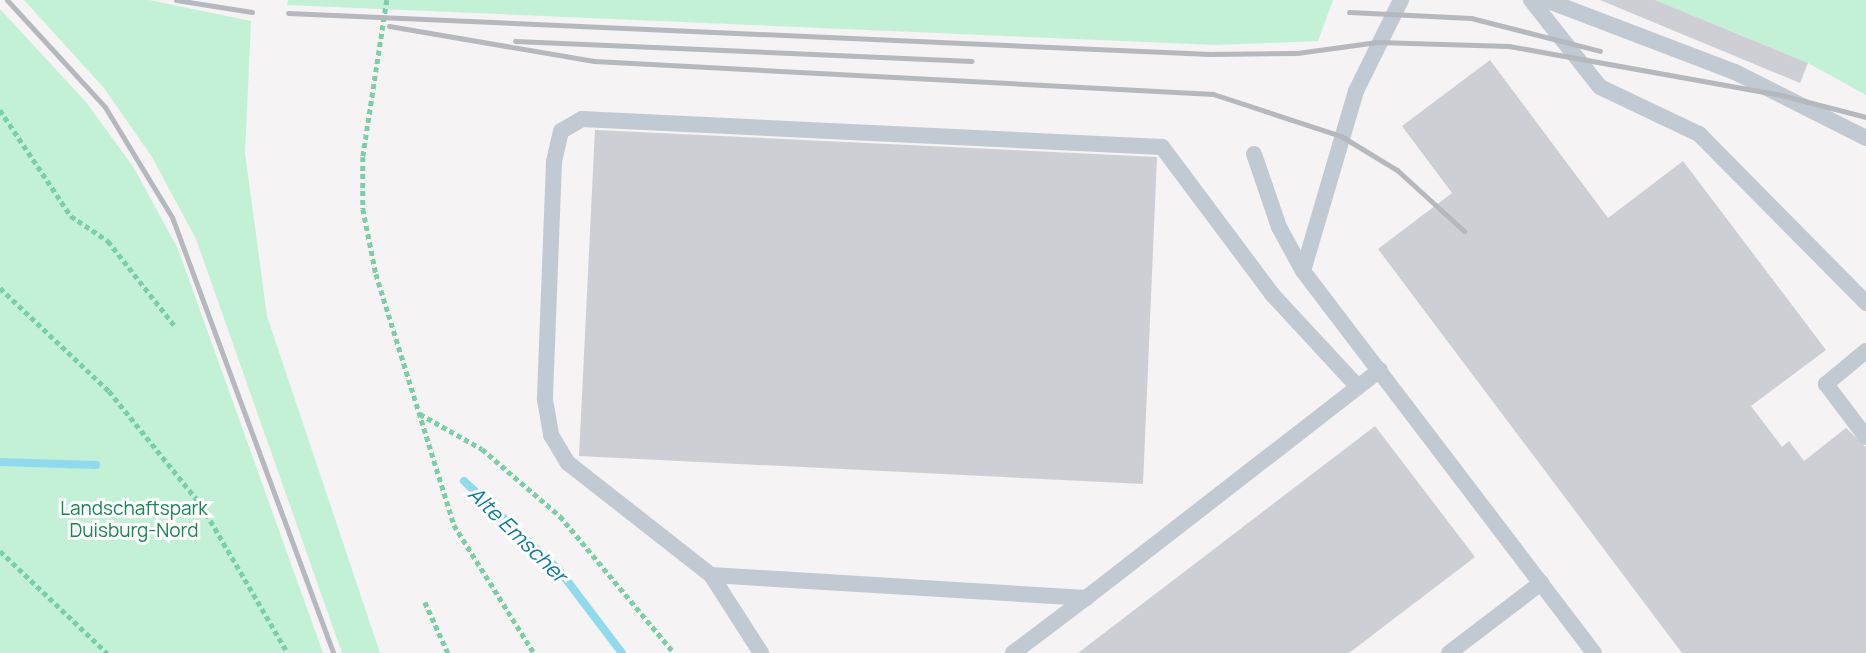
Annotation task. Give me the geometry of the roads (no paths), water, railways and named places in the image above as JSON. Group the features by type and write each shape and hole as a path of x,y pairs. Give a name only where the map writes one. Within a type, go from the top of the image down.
{"lane":[{"path":"1303,271 1356,91 1401,0"},
{"path":"1531,0 1600,87 1699,134 1866,303"},
{"path":"1546,0 1735,72 1866,138"},
{"path":"761,653 711,575 568,463 551,435 545,400 554,162 561,131 582,119 1162,147 1272,294 1358,387"},
{"path":"1254,154 1279,227 1303,271 1594,653"},
{"path":"1866,351 1826,384 1866,437"},
{"path":"1013,653 1380,370"},
{"path":"711,575 1086,598"},
{"path":"1449,653 1541,583"}],"waterway":[{"name":"Alte Emscher","path":"0,462 96,465"},
{"name":"Alte Emscher","path":"464,481 559,570 622,653"}],"railway":[{"path":"7,0 105,107 172,217 333,653"},
{"path":"176,0 252,12"},
{"path":"1349,12 1471,18 1600,51"},
{"path":"288,13 1210,54 1297,53 1377,42 1509,46 1777,94 1866,117"},
{"path":"389,26 594,61 1213,94 1341,136 1397,170 1464,231"},
{"path":"515,41 972,61"}],"park label":[{"name":"Landschaftspark Duisburg-Nord","path":"134,520"}]}
